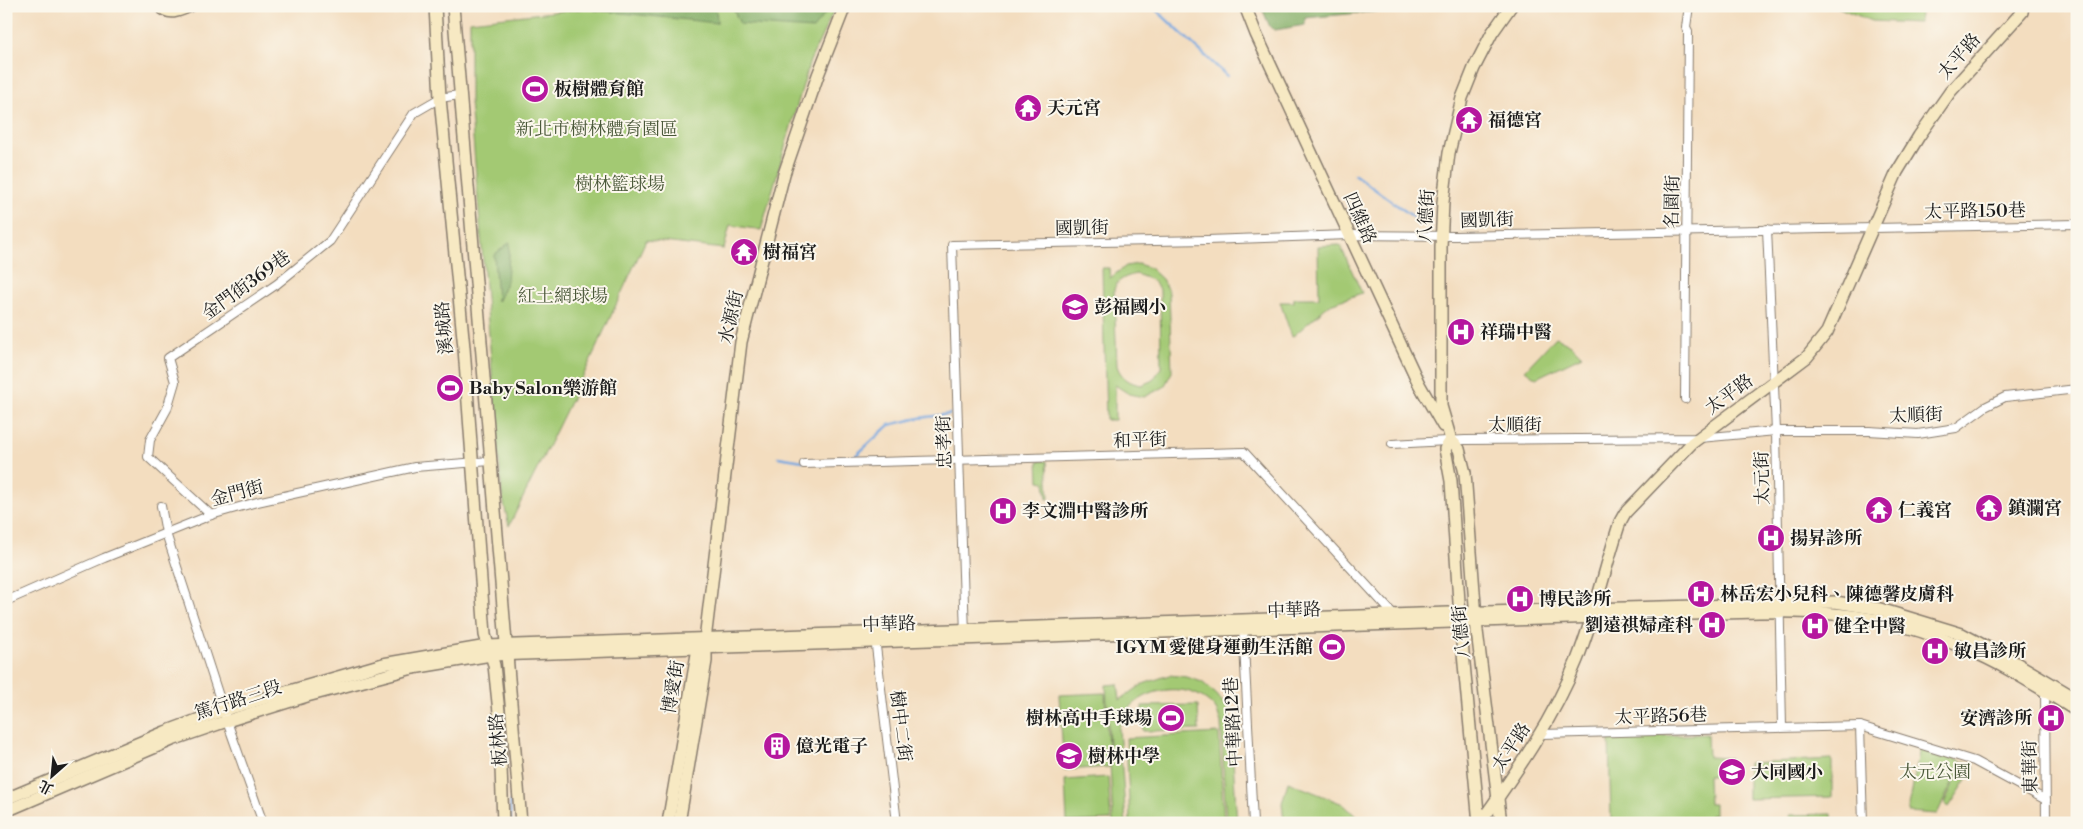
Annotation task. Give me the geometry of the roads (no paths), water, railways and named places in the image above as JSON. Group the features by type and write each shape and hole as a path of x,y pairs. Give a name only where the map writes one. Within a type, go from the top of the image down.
{"street":[{"path":"160,6 168,12 176,12 190,6"},
{"name":"溪城路","path":"435,6 440,98 464,348 484,625 489,650"},
{"name":"溪城路","path":"453,6 507,649"},
{"name":"水源街","path":"704,644 741,342 784,174 818,74 845,6"},
{"name":"四維路","path":"1245,6 1256,34 1421,390 1451,440"},
{"name":"八德街","path":"1501,823 1477,617 1465,473 1459,448 1451,440 1441,406 1441,236 1442,202 1449,153 1462,98 1474,68 1492,33 1511,6"},
{"name":"名園街","path":"1685,399 1688,91 1688,31 1686,26 1689,6"},
{"name":"太平路","path":"1480,823 1541,734 1577,660 1625,513 1700,438 1808,358 1827,332 1897,172 1919,136 1950,92 2022,12 2023,6"},
{"name":"金門街369巷","path":"211,515 148,457 150,440 167,409 175,382 168,358 277,284 330,241 414,113 440,98 460,95"},
{"name":"太平路150巷","path":"1873,228 2077,224"},
{"name":"國凱街","path":"952,245 1207,240 1349,234 1441,236 1873,228"},
{"name":"太元街","path":"1767,229 1776,432 1782,727"},
{"name":"忠孝街","path":"952,245 965,634"},
{"name":"太順街","path":"1392,444 1451,440 1700,438 1776,432 1928,432 1956,428 1985,407 2005,396 2077,389"},
{"name":"八德街","path":"1451,440 1446,449 1453,498 1460,618 1480,823"},
{"name":"和平街","path":"804,464 1244,452 1396,619"},
{"name":"金門街","path":"6,602 211,515 257,502 415,467 471,461 490,461"},
{"path":"161,506 166,533 225,716 263,823"},
{"name":"中華路","path":"489,650 965,634 1053,636 1242,625 1396,619 1780,608 1835,602 1895,614 1962,634 2011,660 2077,711"},
{"name":"中華路12巷","path":"1242,625 1253,823"},
{"name":"樹中二街","path":"875,638 897,823"},
{"name":"博愛街","path":"668,823 697,654 704,644"},
{"name":"博愛街","path":"679,823 706,661 704,644"},
{"name":"板林路","path":"507,649 521,823"},
{"name":"板林路","path":"489,650 494,665 499,712 503,823"},
{"name":"篤行路三段","path":"6,799 165,732 489,650"},
{"name":"中華路","path":"2045,686 2077,699"},
{"name":"東華街","path":"2045,686 2046,823"},
{"name":"篤行路三段","path":"6,810 225,716"},
{"path":"1860,726 1863,823"},
{"name":"太平路56巷","path":"1541,734 1860,726 1974,762 2046,800"}],"waterway":[{"path":"1152,6 1227,76"},
{"path":"1355,175 1419,221"},
{"path":"851,460 889,425 919,418 950,414"},
{"path":"778,457 803,461"},
{"path":"510,802 511,823"}],"place":[{"name":"板樹體育館","path":"535,89"},
{"name":"天元宮","path":"1028,108"},
{"name":"福德宮","path":"1469,120"},
{"name":"樹福宮","path":"744,252"},
{"name":"彭福國小","path":"1075,307"},
{"name":"祥瑞中醫","path":"1461,332"},
{"name":"Baby Salon樂游館","path":"450,388"},
{"name":"鎮瀾宮","path":"1989,508"},
{"name":"仁義宮","path":"1879,510"},
{"name":"李文淵中醫診所","path":"1003,511"},
{"name":"揚昇診所","path":"1771,538"},
{"name":"林岳宏小兒科、陳德馨皮膚科","path":"1701,594"},
{"name":"博民診所","path":"1520,599"},
{"name":"劉遠祺婦產科","path":"1712,625"},
{"name":"健全中醫","path":"1815,626"},
{"name":"IGYM 愛健身運動生活館","path":"1332,647"},
{"name":"敏昌診所","path":"1935,651"},
{"name":"樹林高中手球場","path":"1171,718"},
{"name":"安濟診所","path":"2051,718"},
{"name":"億光電子","path":"777,746"},
{"name":"樹林中學","path":"1069,756"},
{"name":"大同國小","path":"1732,772"}],"park label":[{"name":"新北市樹林體育園區","path":"597,129"},
{"name":"樹林籃球場","path":"620,184"},
{"name":"紅土網球場","path":"563,296"},
{"name":"太元公園","path":"1935,772"}]}
